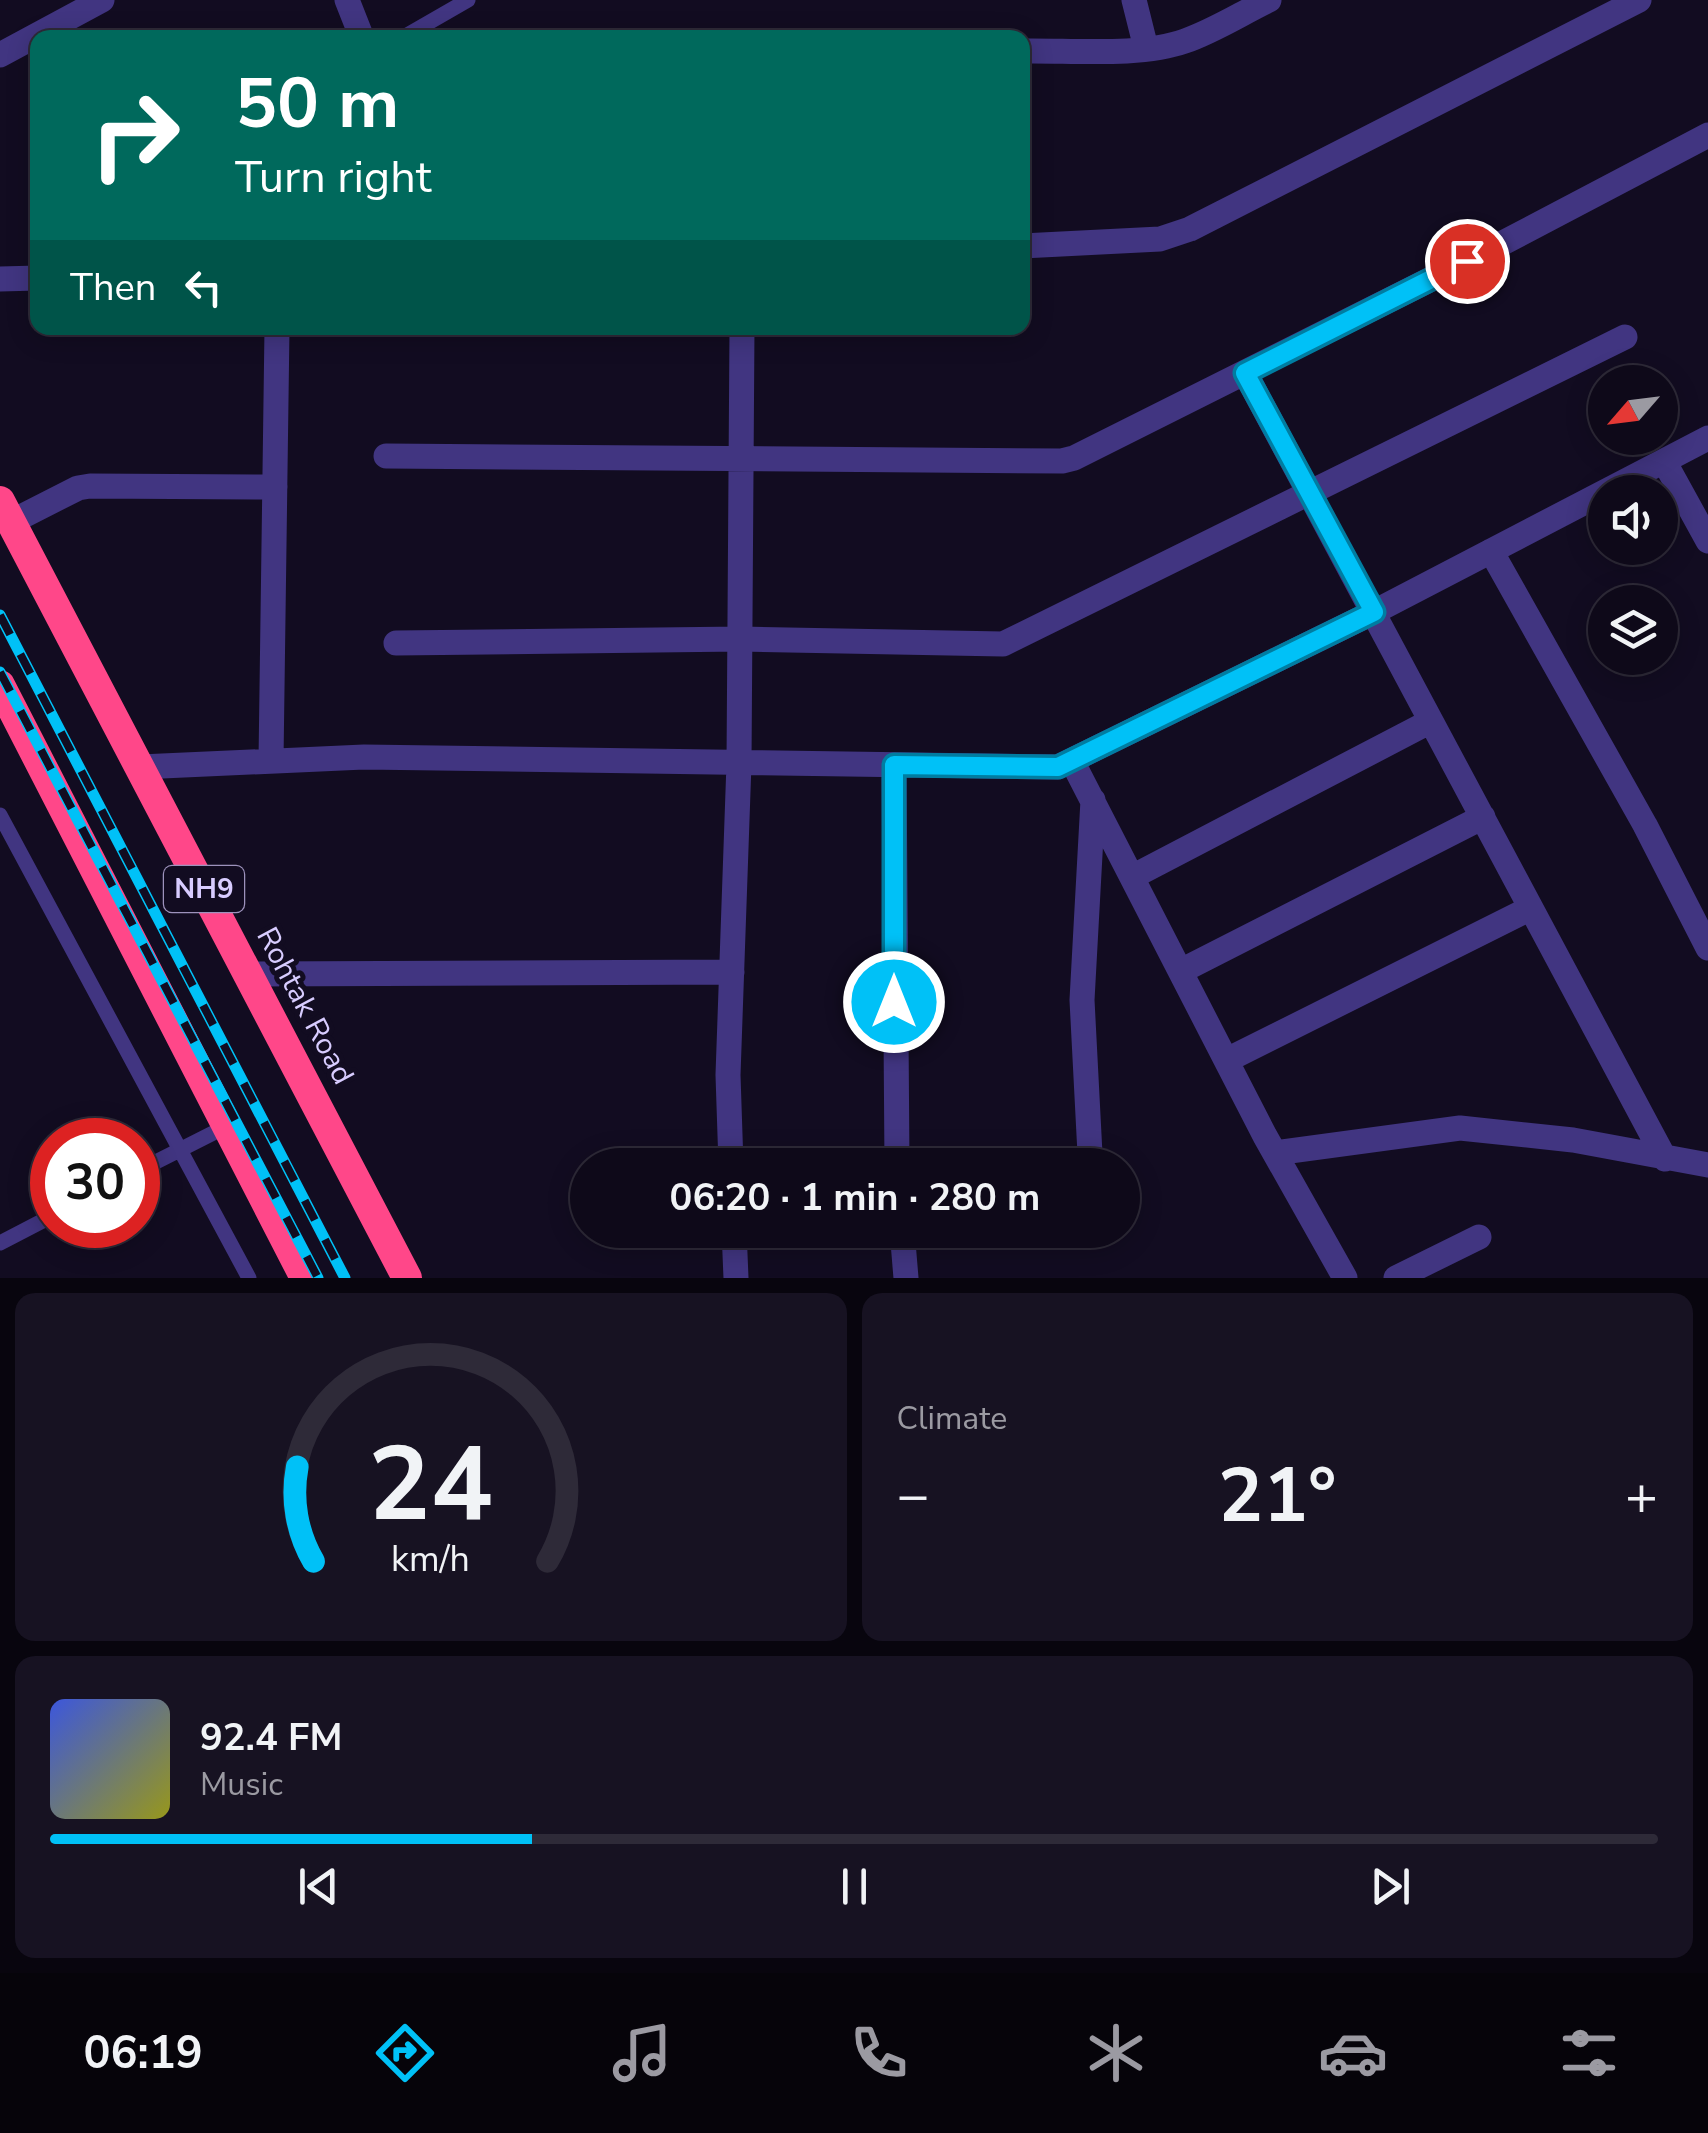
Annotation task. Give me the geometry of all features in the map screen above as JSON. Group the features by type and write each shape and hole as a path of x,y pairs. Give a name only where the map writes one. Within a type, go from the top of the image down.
{"highway":[{"name":"Rohtak Road","path":"5,511 407,1278"},
{"name":"NH9","path":"0,685 306,1278"}],"street":[{"path":"46,30 102,0"},
{"path":"347,0 359,30"},
{"path":"1134,0 1146,48"},
{"path":"1030,50 1146,48 1185,41 1269,0"},
{"path":"1030,246 1160,239 1190,230 1639,0"},
{"path":"0,55 30,39"},
{"path":"386,456 1074,458 1708,135"},
{"path":"0,279 30,278"},
{"path":"271,761 278,335"},
{"path":"731,1148 728,1075 739,762 742,335"},
{"path":"396,643 741,639 1003,644 1626,337"},
{"path":"1245,373 1665,1159"},
{"path":"140,768 364,757 1048,768 1072,761 1374,612 1708,438"},
{"path":"1664,462 1708,541"},
{"path":"5,511 90,486 275,487"},
{"path":"1490,551 1645,825 1708,948"},
{"path":"1132,877 1431,721"},
{"path":"1072,761 1275,1153 1345,1278"},
{"path":"894,765 898,1148"},
{"path":"1090,1148 1082,1000 1093,800"},
{"path":"1180,972 1483,818"},
{"path":"1227,1060 1531,908"},
{"path":"248,974 732,972"},
{"path":"1275,1153 1460,1128 1574,1140 1708,1165"},
{"path":"1396,1278 1479,1236"},
{"path":"735,1248 736,1278"},
{"path":"904,1248 906,1278"}],"lane":[{"path":"416,30 468,0"},
{"path":"0,815 249,1278"},
{"path":"160,1160 227,1126"},
{"path":"0,1243 30,1227"}],"railway":[{"path":"0,615 345,1278"},
{"path":"0,672 318,1278"}],"route":[{"path":"894,1002 894,765 1058,767 1374,612 1245,373 1467,261"}]}
